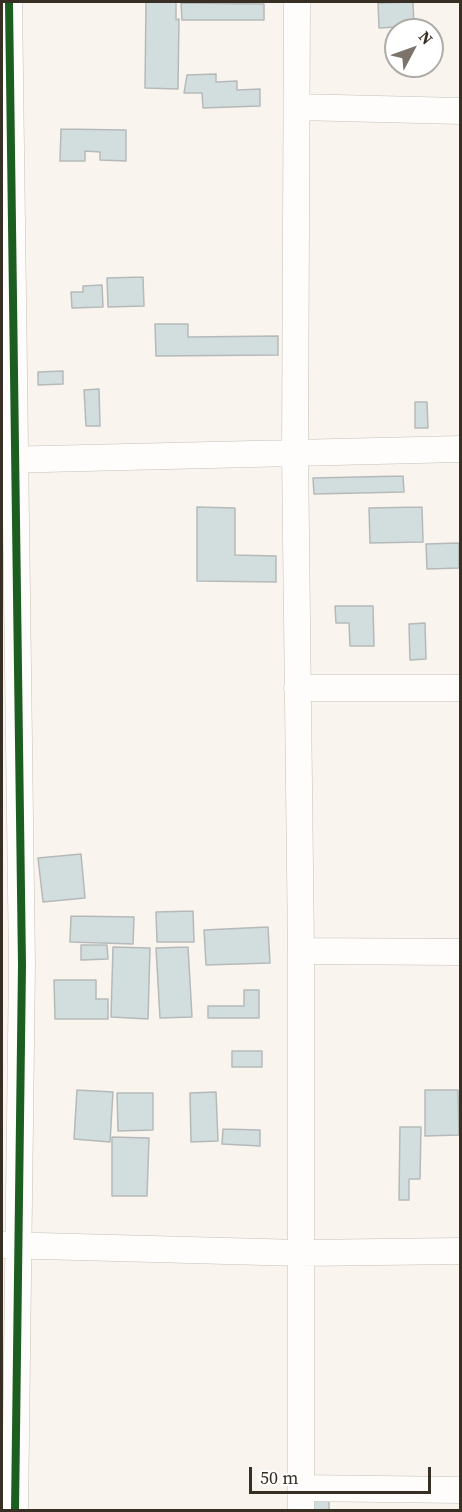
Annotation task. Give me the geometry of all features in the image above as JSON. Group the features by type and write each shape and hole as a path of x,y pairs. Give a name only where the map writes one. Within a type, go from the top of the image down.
{"street":[{"path":"9,2 5,96 12,965 11,1245 15,1510"},
{"path":"297,2 295,452 301,951 301,1499 460,1490"},
{"path":"297,107 460,111"},
{"path":"8,459 460,448"},
{"path":"297,688 460,688"},
{"path":"301,951 460,952"},
{"path":"11,1245 301,1253 460,1251"}],"building":[{"path":"146,2 176,2 176,20 179,19 178,89 145,88"},
{"path":"413,2 414,18 384,18 384,28 379,28 378,3"},
{"path":"181,3 264,4 264,20 182,20"},
{"path":"216,74 216,82 237,81 237,90 260,89 260,106 203,108 202,93 184,93 187,75"},
{"path":"61,129 126,130 126,161 100,160 100,152 85,151 85,161 60,161"},
{"path":"143,277 144,306 108,307 107,278"},
{"path":"102,285 103,307 72,308 71,292 83,292 83,286"},
{"path":"155,324 188,324 188,337 278,336 278,355 156,356"},
{"path":"63,371 63,384 38,385 38,372"},
{"path":"99,389 100,426 86,426 84,390"},
{"path":"415,402 427,402 428,428 415,428"},
{"path":"403,476 404,492 314,494 313,478"},
{"path":"197,507 235,508 235,555 276,556 276,582 197,581"},
{"path":"422,507 423,542 370,543 369,508"},
{"path":"459,543 459,568 427,569 426,544"},
{"path":"335,606 373,606 374,646 350,646 349,623 336,623"},
{"path":"425,623 426,659 410,660 409,624"},
{"path":"81,854 85,898 43,902 38,858"},
{"path":"193,911 194,942 157,942 156,912"},
{"path":"71,916 134,917 133,944 70,942"},
{"path":"268,927 270,963 206,965 204,930"},
{"path":"81,945 107,945 108,959 81,960"},
{"path":"113,947 150,948 148,1019 111,1017"},
{"path":"188,947 192,1017 160,1018 156,948"},
{"path":"54,980 96,980 96,999 108,999 108,1019 55,1019"},
{"path":"244,990 259,990 259,1018 208,1018 208,1006 244,1006"},
{"path":"232,1051 262,1051 262,1067 232,1067"},
{"path":"77,1090 113,1092 110,1142 74,1139"},
{"path":"425,1090 458,1090 459,1135 425,1136"},
{"path":"216,1092 218,1141 191,1142 190,1093"},
{"path":"117,1093 153,1093 153,1130 118,1131"},
{"path":"400,1127 421,1127 420,1179 409,1179 409,1200 399,1200"},
{"path":"223,1129 260,1130 260,1146 222,1144"},
{"path":"112,1137 149,1138 147,1196 112,1196"},
{"path":"311,1500 329,1500 329,1510 311,1510"}],"cycle path":[{"path":"9,2 22,965 15,1510"}]}
